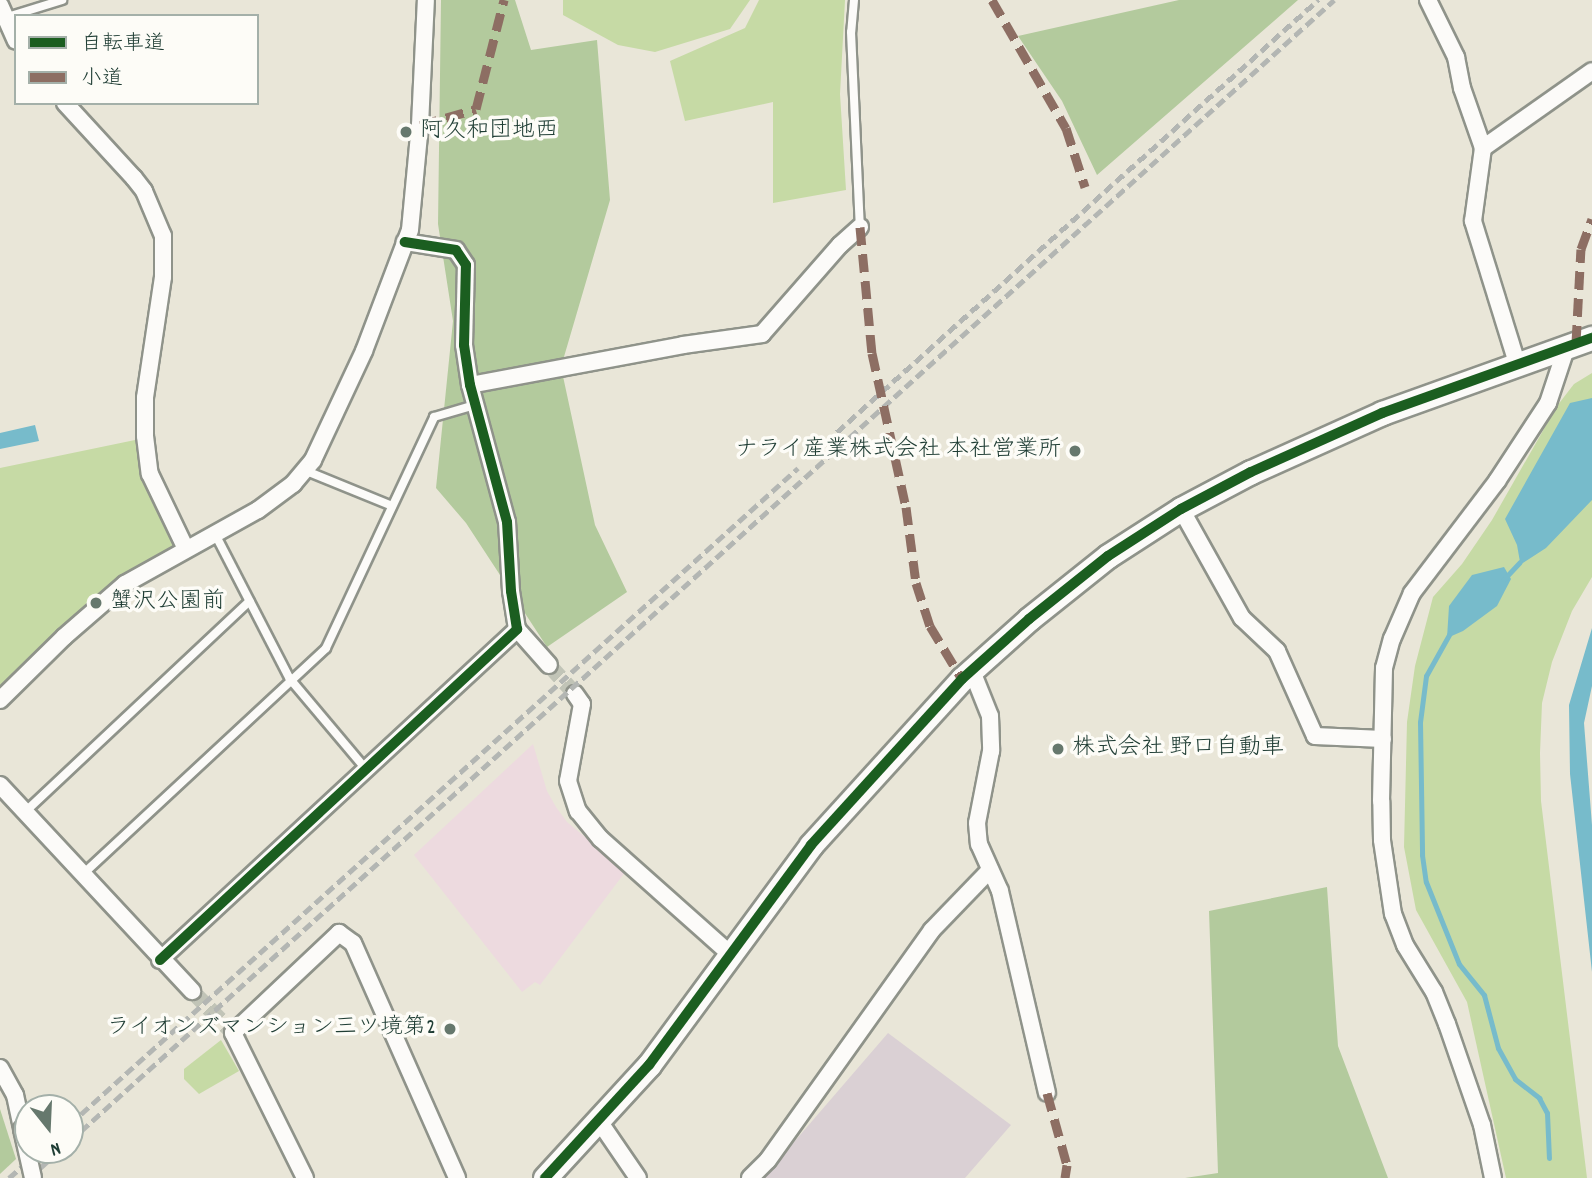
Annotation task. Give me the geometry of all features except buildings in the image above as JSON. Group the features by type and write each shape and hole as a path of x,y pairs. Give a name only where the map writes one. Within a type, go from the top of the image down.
{"street":[{"path":"0,700 64,637 125,584 258,510 293,484 331,427 410,230 420,125 426,0"},
{"path":"1428,0 1456,57 1462,88 1483,148 1473,221 1517,363"},
{"path":"2,11 14,37"},
{"path":"1483,148 1592,71"},
{"path":"67,105 134,177 144,191 163,236 163,277 145,398 145,436 150,474 186,550"},
{"path":"470,385 682,345 727,341 762,334 840,245 860,227"},
{"path":"405,243 456,250 466,265 464,345 470,385 507,522 517,629 549,665"},
{"path":"545,1178 649,1065 811,845 972,671 1029,619 1108,556 1181,509 1251,472 1382,413 1592,338"},
{"path":"1493,1178 1482,1125 1447,1024 1434,992 1405,945 1393,914 1382,841 1384,668 1392,639 1412,593 1497,481 1548,403 1567,346"},
{"path":"1181,509 1242,618 1277,651 1315,736 1383,739"},
{"path":"160,960 517,629"},
{"path":"972,671 989,716 991,751 976,822 979,844 1003,903 1046,1093"},
{"path":"575,694 582,704 568,781 578,811 601,839 729,953"},
{"path":"0,785 160,960 192,991"},
{"path":"750,1178 768,1160 932,930 990,870"},
{"path":"305,1178 233,1033 340,933 352,943 457,1178"},
{"path":"0,1068 15,1095 33,1178"},
{"path":"599,1121 638,1178"}],"lane":[{"path":"2,11 62,0"},
{"path":"854,0 851,32 860,227"},
{"path":"82,874 290,679 326,649 434,417 475,405"},
{"path":"304,470 392,506"},
{"path":"215,534 290,679 365,768"},
{"path":"25,812 250,601"}],"shaded area":[{"path":"533,744 547,791 556,807 567,822 626,871 540,985 535,982 522,992 414,855"},
{"path":"888,1033 1011,1125 965,1178 763,1178"}],"green space":[{"path":"441,0 515,0 531,50 597,40 610,200 561,367 595,525 627,592 547,647 466,523 436,488 453,321 438,224"},
{"path":"563,0 750,0 730,29 655,52 618,45 563,15"},
{"path":"759,0 845,0 840,94 846,190 773,203 773,102 685,121 670,61 745,28"},
{"path":"1179,0 1298,0 1097,175 1062,101 1018,36"},
{"path":"1592,373 1592,577 1572,611 1552,662 1542,703 1540,753 1541,801 1587,1178 1506,1178 1467,1002 1416,910 1404,847 1407,722 1415,666 1433,597 1462,564 1492,520 1557,406 1574,384"},
{"path":"135,440 144,470 178,547 123,578 0,686 0,468"},
{"path":"1327,887 1338,1046 1388,1178 1185,1178 1218,1173 1209,911"},
{"path":"221,1040 239,1071 199,1094 184,1079 184,1069"},
{"path":"0,1109 14,1153 14,1161 0,1174"}],"water":[{"path":"1592,398 1592,500 1546,548 1515,568 1520,562 1517,545 1505,519 1570,403"},
{"path":"35,425 39,441 0,449 0,433"},
{"path":"1504,567 1511,579 1497,606 1463,631 1447,638 1449,606 1472,575"},
{"path":"1592,628 1592,686 1584,723 1592,825 1592,972 1570,774 1569,705"}],"waterway":[{"path":"1504,579 1520,562"},
{"path":"1450,633 1426,676 1420,722 1422,855 1426,882 1459,964 1484,995 1498,1048 1515,1079 1539,1098 1547,1113 1549,1158"}],"tunnel":[{"path":"549,665 575,694"},
{"path":"192,991 233,1033"}],"railway":[{"path":"837,432 1318,0"},
{"path":"84,1128 1334,0"},
{"path":"84,1111 798,468"},
{"path":"9,1178 25,1164"},
{"path":"29,1178 44,1164"}],"marked path":[{"path":"420,125 476,109 504,0"},
{"path":"992,0 1066,128 1085,187"},
{"path":"1576,343 1581,249 1592,219"},
{"path":"860,227 872,353 906,507 916,583 930,626 962,679"},
{"path":"1047,1093 1067,1165 1065,1178"}],"cycle path":[{"path":"160,960 517,629 511,591 507,522 470,385 464,345 466,265 456,250 405,242"},
{"path":"545,1178 649,1065 811,845 962,679 1029,619 1108,556 1181,509 1251,472 1382,413 1592,338"}],"place":[{"name":"阿久和団地西","path":"406,132"},
{"name":"ナライ産業株式会社 本社営業所","path":"1075,451"},
{"name":"蟹沢公園前","path":"96,603"},
{"name":"株式会社 野口自動車","path":"1058,749"},
{"name":"ライオンズマンション三ツ境第2","path":"450,1029"}]}
